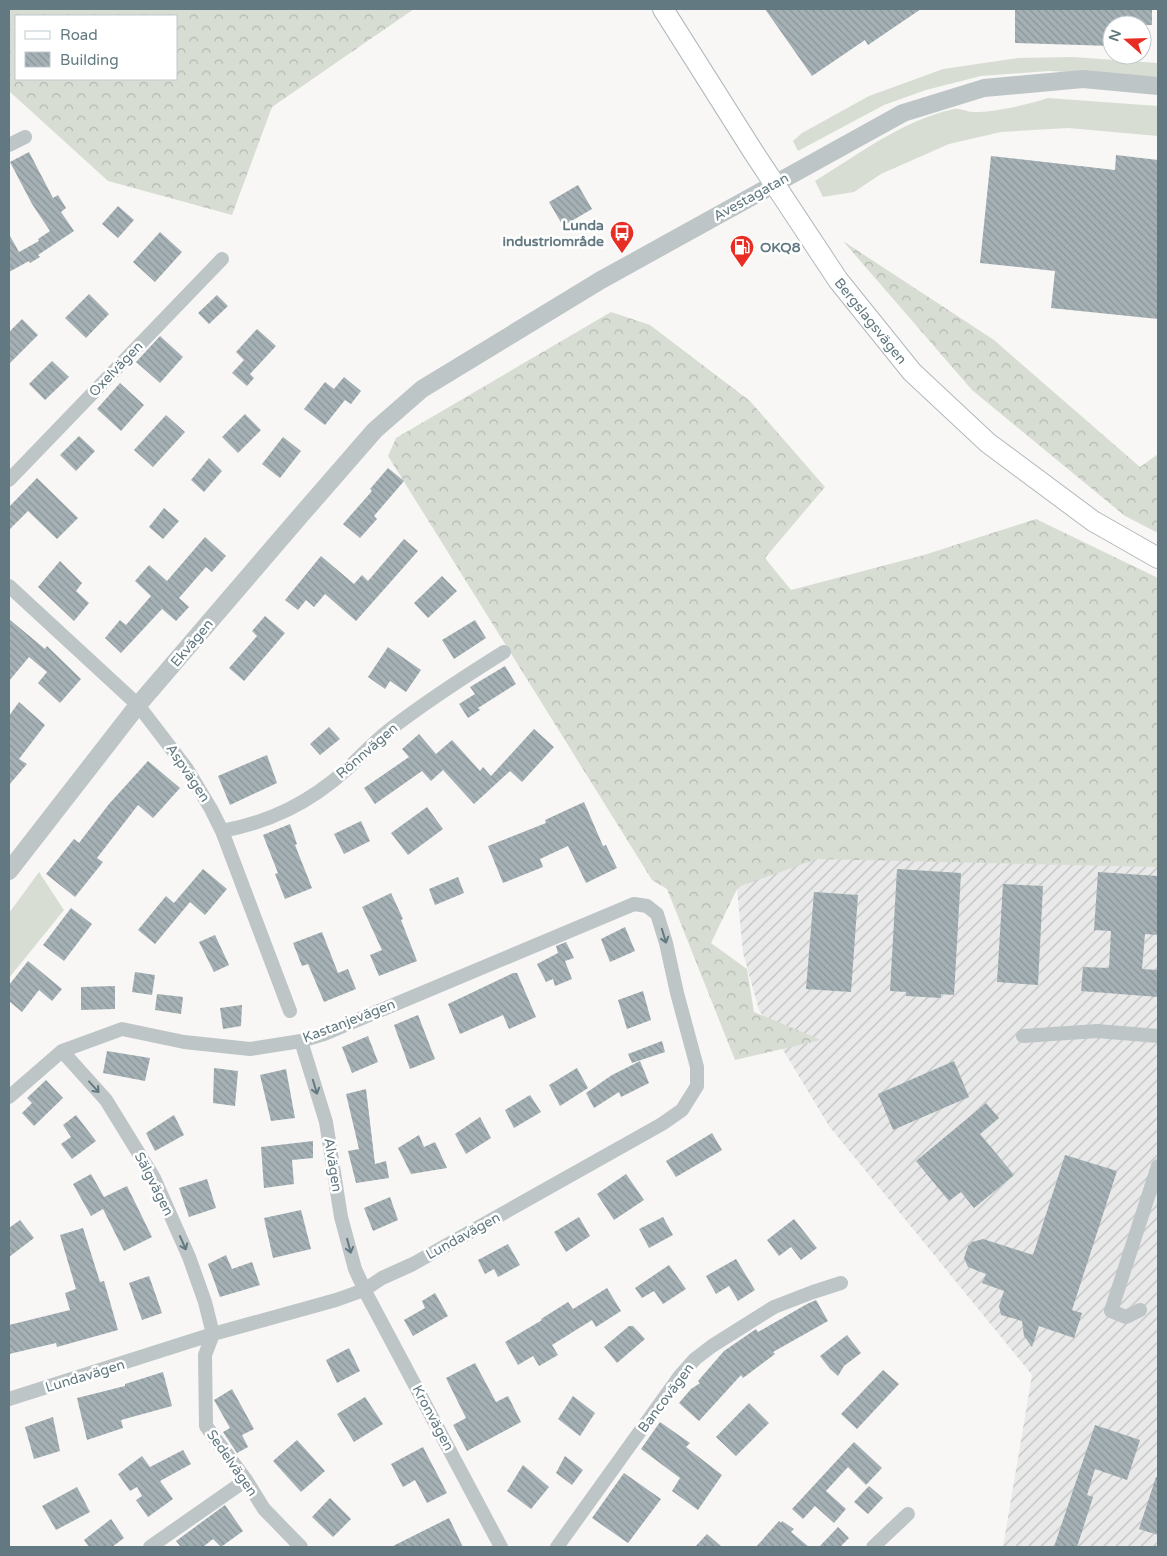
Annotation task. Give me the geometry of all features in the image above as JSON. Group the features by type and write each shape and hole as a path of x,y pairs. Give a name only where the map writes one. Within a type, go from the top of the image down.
{"main road":[{"name":"Bergslagsvägen","path":"663,9 838,280 912,372 988,443 1093,522 1158,558"}],"street":[{"name":"Avestagatan","path":"382,423 422,389 617,271 902,113 984,88 1083,79 1158,86"},
{"path":"9,145 25,137"},
{"name":"Oxelvägen","path":"9,480 222,259"},
{"name":"Ekvägen","path":"9,871 138,705 382,423"},
{"name":"Aspvägen","path":"9,586 138,705 187,769 222,831 290,1011"},
{"name":"Rönnvägen","path":"222,831 250,826 309,800 407,716 436,695 504,652"},
{"name":"Kastanjevägen","path":"9,1097 62,1051 122,1029 184,1042 250,1049 301,1041 324,1034 634,904"},
{"name":"Lundavägen","path":"9,1399 214,1334 336,1300 364,1290 382,1278 413,1264 662,1124 682,1110 697,1086 697,1067 657,914 647,906 634,904"},
{"path":"1023,1036 1097,1031 1158,1036"},
{"name":"Alvägen","path":"301,1041 326,1122 341,1217 355,1269 364,1290"},
{"name":"Sälgvägen","path":"62,1051 106,1100 154,1178 189,1257 214,1334"},
{"path":"1140,1310 1126,1317 1111,1310 1158,1166"},
{"name":"Bancovägen","path":"557,1547 679,1377 695,1359 712,1346 774,1307 841,1283"},
{"name":"Kronvägen","path":"364,1290 501,1547"},
{"name":"Sedelvägen","path":"214,1334 205,1355 206,1426 246,1480 264,1509 301,1547"},
{"path":"150,1547 246,1480"},
{"path":"873,1547 908,1514"}],"shaded area":[{"path":"817,853 1158,866 1158,1547 1003,1547 1032,1375 829,1126 759,1010 743,953 736,878"}],"green space":[{"path":"9,9 414,9 272,107 232,215 108,181 9,91"},
{"path":"1073,57 1102,59 1102,65 1152,65 1152,63 1158,63 1158,77 1049,71 981,76 926,90 884,105 798,151 793,141 802,133 869,96 943,69 1018,58"},
{"path":"1048,98 1158,106 1158,136 1068,128 1001,132 949,144 881,174 854,192 823,197 815,181 899,129 935,114 954,109 982,112 1021,106"},
{"path":"843,241 994,340 1140,467 1158,454 1158,533 1125,516 972,390"},
{"path":"611,312 650,325 750,401 825,487 765,558 791,590 924,555 1036,519 1158,578 1158,867 817,859 738,887 711,943 747,969 754,1012 821,1040 735,1060 667,889 652,880 388,456 396,438"},
{"path":"39,872 64,910 9,978 9,913"}],"building":[{"path":"765,9 921,9 868,45 865,40 812,76"},
{"path":"1015,9 1152,9 1152,15 1102,15 1102,46 1015,43"},
{"path":"29,152 53,198 58,195 66,208 61,212 74,231 38,255 40,257 9,272 9,234 19,252 39,241 38,239 50,231 32,204 10,162"},
{"path":"1116,155 1158,160 1158,319 1051,308 1055,271 980,263 991,156 1115,170"},
{"path":"578,185 592,209 563,226 549,202"},
{"path":"118,206 134,220 118,238 102,224"},
{"path":"160,232 182,252 155,282 133,262"},
{"path":"89,294 109,314 86,338 65,318"},
{"path":"217,295 228,306 209,324 198,313"},
{"path":"22,319 38,335 9,364 9,332"},
{"path":"257,329 276,346 250,374 254,378 247,386 232,373 244,360 236,352"},
{"path":"160,336 183,357 160,383 136,362"},
{"path":"52,361 69,377 45,400 29,384"},
{"path":"344,377 361,391 351,404 345,400 325,425 304,409 325,382 334,389"},
{"path":"120,383 144,405 121,431 97,409"},
{"path":"245,414 261,430 238,453 222,437"},
{"path":"166,415 185,432 153,467 134,450"},
{"path":"79,436 95,451 76,471 60,455"},
{"path":"283,437 301,451 280,478 262,464"},
{"path":"209,458 222,471 204,492 191,480"},
{"path":"388,468 404,481 374,516 377,519 360,538 343,524 372,491 370,489"},
{"path":"37,478 78,518 57,539 28,511 9,530 9,507"},
{"path":"164,508 179,521 163,539 149,527"},
{"path":"205,537 226,556 212,572 206,567 179,598 189,607 176,621 162,609 121,653 105,638 120,620 126,625 151,596 135,581 149,565 167,581"},
{"path":"404,539 418,551 356,621 325,594 314,607 306,600 298,610 285,600 321,556 354,584 362,575 368,581"},
{"path":"60,561 82,583 76,591 89,603 74,621 38,587"},
{"path":"442,576 457,591 428,618 414,603"},
{"path":"265,616 285,633 244,681 229,668 257,636 252,631"},
{"path":"9,619 45,649 47,646 81,679 60,703 38,683 47,672 29,657 9,681"},
{"path":"475,620 486,638 454,659 442,640"},
{"path":"388,647 421,670 406,692 390,681 385,689 368,677"},
{"path":"505,666 516,684 478,708 480,710 468,718 459,704 475,694 470,687"},
{"path":"19,702 45,725 19,759 27,764 9,785 9,716"},
{"path":"329,727 340,739 320,755 310,744"},
{"path":"534,729 554,747 522,782 510,771 474,804 443,770 431,781 422,771 375,804 364,788 409,757 402,749 419,734 436,754 452,740 480,771 483,767 491,776"},
{"path":"267,755 277,783 230,805 218,776"},
{"path":"148,761 180,788 153,818 138,805 97,858 103,862 75,897 46,874 74,839 79,843 109,804"},
{"path":"584,802 603,846 606,845 617,868 586,883 568,846 540,859 543,867 503,883 488,846 546,823 545,820"},
{"path":"427,807 443,829 408,855 391,833"},
{"path":"361,821 370,841 344,854 334,834"},
{"path":"290,824 297,844 295,845 312,888 285,899 275,874 278,873 263,835"},
{"path":"203,869 227,889 205,915 190,902 155,944 138,930 166,896 174,903"},
{"path":"897,869 961,873 954,995 941,994 941,998 906,996 906,992 890,991"},
{"path":"1098,872 1158,876 1158,935 1145,934 1142,969 1158,970 1158,997 1081,991 1083,967 1109,968 1111,931 1094,930"},
{"path":"458,877 464,893 435,905 429,889"},
{"path":"1003,884 1043,886 1038,985 997,982"},
{"path":"814,892 858,895 851,992 806,989"},
{"path":"391,893 403,919 401,920 417,961 379,976 370,955 382,950 362,907"},
{"path":"71,908 92,924 64,961 43,945"},
{"path":"625,927 635,951 610,962 601,939"},
{"path":"322,932 338,973 348,969 356,989 324,1002 308,964 302,966 293,943"},
{"path":"215,935 229,965 214,972 199,942"},
{"path":"566,942 574,958 565,961 572,979 555,986 553,979 546,982 537,964 558,953 556,946"},
{"path":"28,961 62,989 52,1001 39,990 22,1012 9,1001 9,985"},
{"path":"135,972 155,975 152,995 132,992"},
{"path":"513,973 517,973 536,1017 509,1029 503,1015 460,1034 448,1004"},
{"path":"115,986 115,1009 81,1010 81,987"},
{"path":"643,991 651,1020 627,1029 618,1000"},
{"path":"157,994 183,997 181,1014 155,1010"},
{"path":"242,1005 241,1026 223,1029 220,1008"},
{"path":"418,1015 435,1059 410,1069 394,1025"},
{"path":"368,1036 378,1062 352,1073 342,1047"},
{"path":"662,1041 665,1052 632,1063 628,1054"},
{"path":"107,1051 150,1058 145,1081 103,1073"},
{"path":"640,1061 649,1083 621,1097 619,1092 594,1108 586,1093 612,1075"},
{"path":"954,1061 969,1097 893,1130 878,1094"},
{"path":"214,1068 238,1071 235,1106 213,1103"},
{"path":"577,1068 588,1088 560,1106 549,1085"},
{"path":"286,1069 295,1118 271,1121 260,1075"},
{"path":"46,1080 63,1098 34,1126 22,1113 32,1103 27,1098"},
{"path":"366,1089 375,1164 386,1161 389,1178 356,1183 348,1151 359,1149 346,1094"},
{"path":"530,1095 541,1112 514,1128 505,1110"},
{"path":"986,1103 999,1118 980,1134 1014,1175 974,1208 961,1192 949,1201 916,1161"},
{"path":"76,1115 96,1141 72,1159 61,1144 71,1137 63,1125"},
{"path":"174,1115 184,1135 155,1151 146,1133"},
{"path":"480,1117 491,1138 466,1154 455,1134"},
{"path":"712,1133 722,1150 676,1177 666,1161"},
{"path":"419,1135 424,1147 435,1142 447,1168 411,1174 398,1148"},
{"path":"313,1141 313,1158 292,1160 294,1184 264,1188 261,1147"},
{"path":"1065,1155 1117,1171 1072,1310 1082,1313 1074,1338 1039,1326 1032,1347 1024,1336 1022,1321 1001,1315 999,1306 1004,1291 982,1283 986,1274 968,1267 964,1258 968,1246 972,1242 983,1239 1033,1255"},
{"path":"91,1174 104,1197 127,1186 152,1237 124,1251 103,1209 91,1216 73,1184"},
{"path":"626,1174 644,1200 614,1220 597,1194"},
{"path":"207,1179 216,1208 189,1217 179,1188"},
{"path":"390,1197 398,1220 373,1231 364,1208"},
{"path":"301,1210 311,1249 273,1258 264,1218"},
{"path":"579,1217 590,1236 566,1252 554,1232"},
{"path":"663,1217 673,1235 649,1248 639,1229"},
{"path":"794,1219 817,1248 801,1260 791,1247 779,1256 767,1240"},
{"path":"20,1220 34,1238 9,1257 9,1228"},
{"path":"83,1228 100,1282 104,1281 118,1330 57,1347 56,1343 9,1354 9,1325 70,1310 65,1293 76,1289 60,1235"},
{"path":"508,1244 520,1265 498,1277 494,1269 485,1274 478,1260"},
{"path":"226,1255 232,1269 252,1262 260,1285 220,1297 208,1264"},
{"path":"736,1259 755,1290 738,1301 729,1286 716,1294 706,1276"},
{"path":"669,1265 686,1289 663,1304 654,1291 642,1298 635,1288"},
{"path":"149,1276 162,1313 142,1320 129,1283"},
{"path":"607,1288 621,1311 596,1327 592,1320 552,1345 558,1355 539,1366 533,1356 518,1365 505,1342 568,1302 573,1309"},
{"path":"435,1293 448,1316 413,1336 404,1320 425,1308 422,1301"},
{"path":"816,1300 828,1321 773,1352 775,1354 743,1378 741,1375 699,1421 679,1403 691,1389 700,1383 698,1381 724,1351 756,1329 758,1332"},
{"path":"629,1326 633,1326 645,1339 617,1363 604,1347"},
{"path":"847,1335 861,1353 844,1366 838,1376 820,1356"},
{"path":"349,1348 360,1371 337,1383 326,1360"},
{"path":"475,1363 496,1402 508,1396 521,1422 467,1451 453,1425 466,1418 446,1378"},
{"path":"883,1370 899,1384 857,1429 841,1414"},
{"path":"163,1372 172,1406 121,1420 123,1428 87,1440 77,1398 125,1386 125,1384"},
{"path":"232,1389 254,1429 242,1435 248,1447 237,1453 223,1432 230,1428 214,1400"},
{"path":"573,1396 595,1413 580,1436 558,1419"},
{"path":"365,1397 383,1424 354,1442 337,1414"},
{"path":"749,1403 769,1423 736,1456 716,1437"},
{"path":"53,1417 60,1451 34,1459 25,1427"},
{"path":"660,1422 690,1443 686,1447 722,1475 698,1510 672,1491 680,1478 641,1449"},
{"path":"1095,1425 1140,1440 1127,1480 1095,1469 1087,1495 1093,1497 1077,1547 1054,1547"},
{"path":"297,1440 325,1471 301,1492 273,1461"},
{"path":"854,1442 882,1468 866,1485 848,1467 826,1491 846,1509 834,1523 815,1506 803,1519 792,1509"},
{"path":"423,1447 447,1493 427,1503 415,1480 403,1487 391,1464"},
{"path":"183,1450 191,1464 160,1481 173,1499 148,1517 136,1500 142,1496 137,1487 130,1491 118,1474 142,1456 150,1467"},
{"path":"565,1456 583,1470 572,1485 556,1473"},
{"path":"523,1465 549,1487 531,1509 507,1491"},
{"path":"624,1473 661,1499 628,1543 592,1518"},
{"path":"1156,1477 1158,1477 1158,1535 1139,1529"},
{"path":"869,1486 883,1498 868,1514 854,1502"},
{"path":"77,1487 90,1512 56,1530 42,1506"},
{"path":"330,1498 351,1519 333,1537 312,1517"},
{"path":"225,1505 243,1531 221,1547 213,1539 203,1547 181,1547 176,1541"},
{"path":"449,1518 463,1547 391,1547"},
{"path":"111,1519 124,1538 112,1547 89,1547 84,1540"},
{"path":"779,1521 794,1529 791,1532 809,1547 756,1547"},
{"path":"838,1527 849,1538 840,1547 819,1547"},
{"path":"707,1534 722,1547 695,1547"}],"place":[{"name":"Lunda industriområde","path":"622,254"},
{"name":"OKQ8","path":"742,268"}]}
